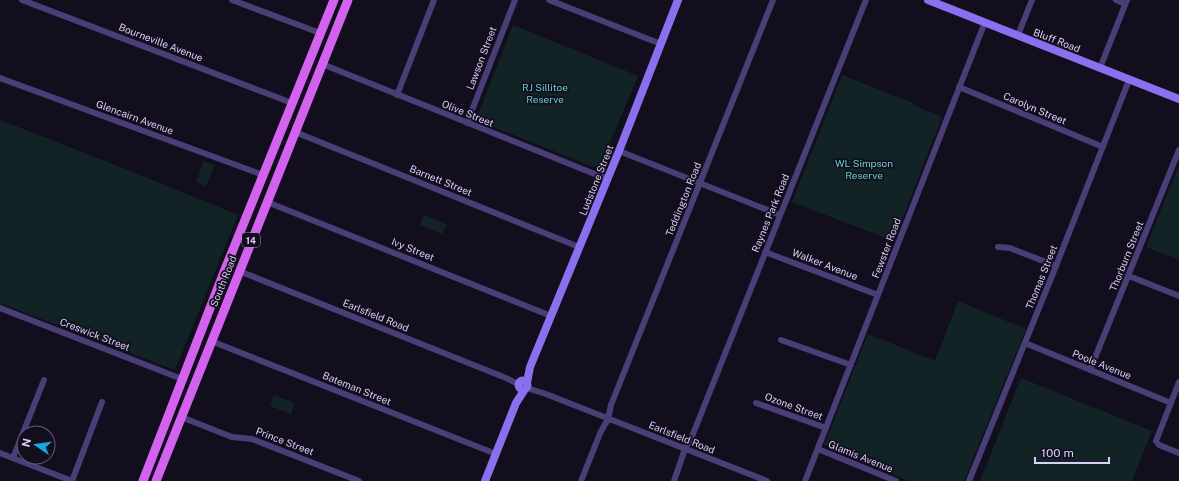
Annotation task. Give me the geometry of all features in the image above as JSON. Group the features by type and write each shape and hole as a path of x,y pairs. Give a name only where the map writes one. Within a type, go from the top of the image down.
{"main road":[{"name":"South Road","path":"143,481 226,266 334,0"},
{"name":"South Road","path":"156,481 348,0"},
{"path":"310,59 322,64"},
{"path":"226,266 239,271"}],"street":[{"name":"Bourneville Avenue","path":"22,0 39,3 292,103"},
{"path":"232,0 320,34"},
{"path":"397,95 434,0"},
{"name":"Lawson Street","path":"467,123 514,0"},
{"path":"549,0 661,44"},
{"name":"Ludstone Street","path":"485,481 619,151 678,0"},
{"name":"Teddington Road","path":"581,481 773,0"},
{"name":"Raynes Park Road","path":"674,481 866,0"},
{"name":"Bluff Road","path":"928,0 1179,99"},
{"path":"1018,35 1032,0"},
{"path":"1100,68 1126,2 1116,0"},
{"name":"Fewster Road","path":"805,481 984,22"},
{"name":"Olive Street","path":"322,64 607,179"},
{"name":"Glencairn Avenue","path":"0,78 263,175"},
{"name":"Thomas Street","path":"969,481 1129,80"},
{"name":"Carolyn Street","path":"959,87 1103,147"},
{"name":"Barnett Street","path":"295,132 579,247"},
{"name":"Thorburn Street","path":"1090,370 1179,150"},
{"path":"619,151 780,215"},
{"name":"Ivy Street","path":"267,202 551,316"},
{"path":"998,247 1010,248 1056,266"},
{"name":"Walker Avenue","path":"766,252 878,295"},
{"name":"Earlsfield Road","path":"239,271 767,481"},
{"path":"1129,276 1179,296"},
{"name":"Creswick Street","path":"0,308 182,379"},
{"path":"781,340 851,365"},
{"name":"Bateman Street","path":"211,341 496,454"},
{"name":"Poole Avenue","path":"1025,343 1171,403"},
{"path":"13,458 44,380"},
{"path":"1179,382 1156,441 1159,445 1179,453"},
{"path":"0,453 72,481 102,402"},
{"name":"Ozone Street","path":"756,403 826,428"},
{"name":"Prince Street","path":"181,417 232,437 250,438 359,481"},
{"name":"Glamis Avenue","path":"818,449 896,481"}],"green space":[{"name":"RJ Sillitoe Reserve","path":"513,25 638,76 601,164 593,167 476,120"},
{"name":"WL Simpson Reserve","path":"842,75 913,103 913,105 942,117 894,241 792,202"},
{"path":"0,120 238,215 175,370 0,303"},
{"path":"204,161 215,165 206,186 196,182"},
{"path":"1179,165 1179,260 1146,247"},
{"path":"424,215 447,224 442,234 420,225"},
{"path":"958,301 1026,329 964,481 908,481 824,445 868,334 935,361"},
{"path":"1021,378 1152,431 1132,481 980,481"},
{"path":"274,395 295,403 291,414 270,406"}]}
